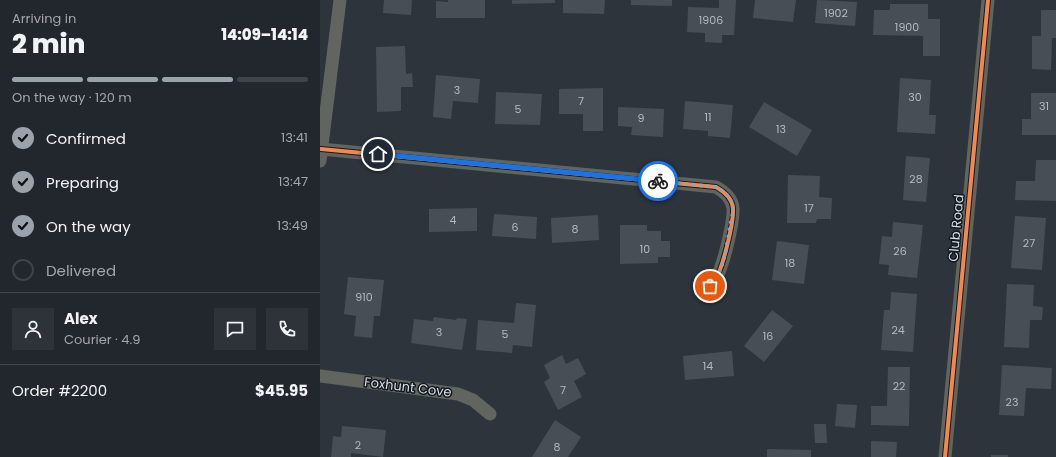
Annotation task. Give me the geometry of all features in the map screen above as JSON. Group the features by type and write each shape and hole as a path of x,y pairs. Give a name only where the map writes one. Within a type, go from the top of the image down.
{"street":[{"path":"340,0 321,155 716,187 724,191 730,199 733,209 724,263 716,279 704,292"},
{"name":"Club Road","path":"945,457 988,0"},
{"name":"Foxhunt Cove","path":"320,376 458,394 473,400 490,414"}],"building":[{"path":"384,0 412,0 411,15 383,13"},
{"path":"448,0 485,0 485,18 436,18 436,1 448,2"},
{"path":"512,0 555,0 555,3 512,4"},
{"path":"563,0 605,0 604,14 563,13"},
{"path":"631,0 672,0 672,6 631,5"},
{"path":"719,0 736,0 734,35 722,35 722,43 705,42 705,33 687,32 688,7 719,8"},
{"path":"755,0 796,0 793,22 753,18"},
{"path":"817,0 857,2 855,26 815,23"},
{"path":"890,4 928,4 928,19 940,19 940,56 923,56 923,36 873,35 874,10 890,10"},
{"path":"1041,10 1056,10 1056,38 1052,38 1051,70 1032,69 1032,36 1041,36"},
{"path":"405,46 406,74 412,73 413,87 401,87 401,111 377,112 376,47"},
{"path":"436,75 480,79 478,103 453,101 451,119 433,117"},
{"path":"900,78 931,80 929,115 936,115 935,134 897,132"},
{"path":"603,88 603,131 583,131 583,114 559,114 559,89"},
{"path":"496,92 542,94 540,125 495,124"},
{"path":"1031,93 1056,93 1056,135 1022,135 1022,119 1031,119"},
{"path":"685,101 733,105 730,138 708,136 708,131 683,129"},
{"path":"764,102 812,130 797,156 749,127"},
{"path":"618,107 664,109 663,137 631,135 632,127 618,126"},
{"path":"906,156 930,158 926,202 903,200"},
{"path":"1036,160 1056,160 1056,201 1015,200 1016,181 1035,181"},
{"path":"788,175 820,176 819,197 832,198 831,219 817,219 816,223 787,223"},
{"path":"477,208 477,231 429,232 429,209"},
{"path":"494,214 537,217 536,239 492,236"},
{"path":"598,215 599,240 552,243 551,218"},
{"path":"1015,216 1046,218 1042,270 1011,268"},
{"path":"893,222 923,225 917,278 888,275 889,265 879,264 882,236 892,237"},
{"path":"620,225 647,225 647,231 661,231 661,241 670,241 670,257 658,257 658,263 620,264"},
{"path":"777,241 809,245 804,284 772,280"},
{"path":"348,277 384,280 380,316 374,316 372,338 354,336 356,316 344,314"},
{"path":"1007,284 1034,285 1033,306 1043,307 1042,320 1030,320 1029,348 1004,347"},
{"path":"891,292 917,294 913,352 881,350 884,310 890,310"},
{"path":"516,303 536,305 532,347 513,345 512,353 476,350 478,320 514,323"},
{"path":"772,310 793,326 764,362 744,346"},
{"path":"434,317 456,320 457,318 467,319 462,350 411,343 414,319 433,321"},
{"path":"732,351 734,376 685,380 683,356"},
{"path":"562,355 566,364 578,358 586,374 574,381 582,397 558,410 544,382 550,378 544,365"},
{"path":"1002,365 1052,368 1051,389 1026,388 1024,416 999,415"},
{"path":"888,367 910,367 909,426 871,425 871,406 887,406"},
{"path":"837,404 857,405 855,428 835,426"},
{"path":"555,420 581,437 568,457 532,457"},
{"path":"814,424 826,424 827,443 815,443"},
{"path":"342,426 386,430 383,457 351,453 351,457 331,457 333,436 341,437"},
{"path":"871,441 897,442 896,457 871,457"},
{"path":"767,449 811,450 811,457 767,457"},
{"path":"991,455 1008,455 1008,457 991,457"}],"cycle path":[{"path":"945,457 988,0"},
{"path":"321,149 716,187 730,198 733,208 733,215 728,244 719,272 704,292"}],"way so far":[{"path":"658,181 716,187 724,191 730,199 733,209 724,263 716,279 710,286"}],"route":[{"path":"378,154 658,181"}]}
